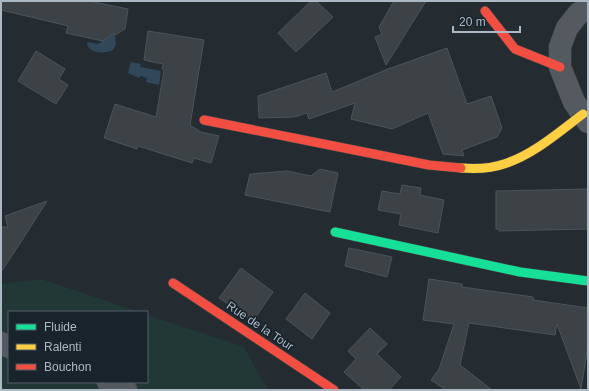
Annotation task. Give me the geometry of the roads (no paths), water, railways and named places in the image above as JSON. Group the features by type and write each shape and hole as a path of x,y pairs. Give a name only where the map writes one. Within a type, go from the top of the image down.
{"street":[{"path":"204,120 428,165 459,169 483,168 504,164 526,154 585,118 574,102 560,67 560,47 567,28 579,13 588,9"},
{"path":"485,11 514,49 560,67"},
{"path":"335,232 520,272 588,281"},
{"name":"Rue de la Tour","path":"173,283 334,390"},
{"path":"110,383 126,390"}],"water":[{"path":"113,34 115,35 116,45 113,50 97,52 90,49 88,46 87,42 98,44"},
{"path":"131,62 141,64 140,67 161,71 159,85 146,82 147,78 140,76 139,78 128,73"}]}
